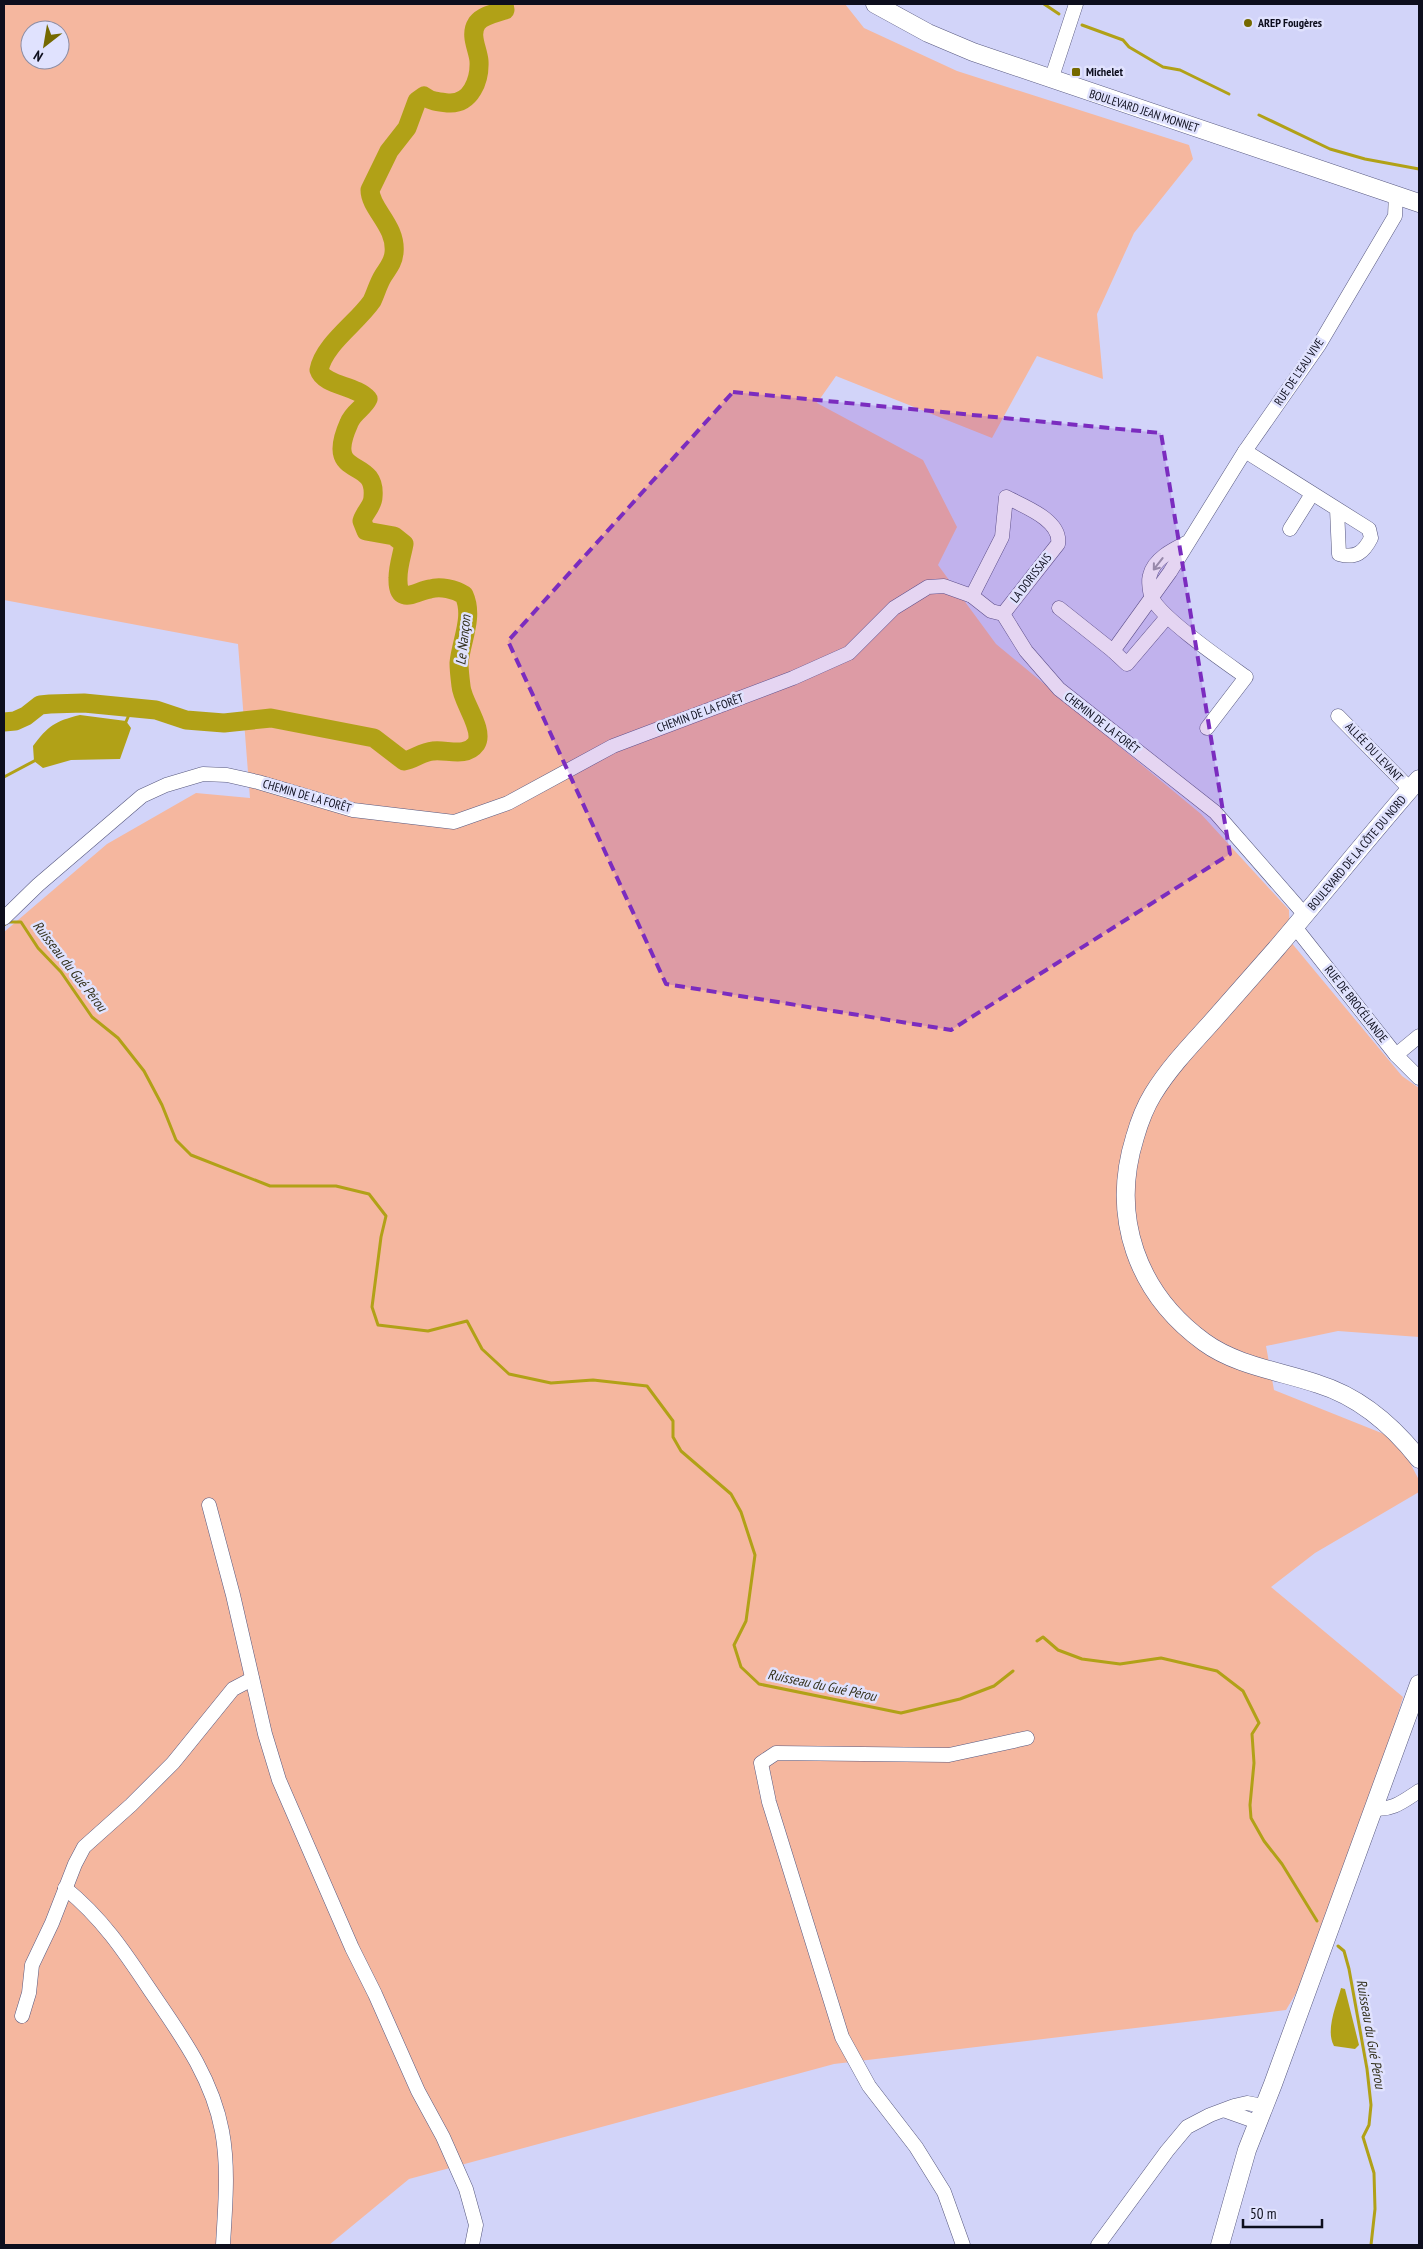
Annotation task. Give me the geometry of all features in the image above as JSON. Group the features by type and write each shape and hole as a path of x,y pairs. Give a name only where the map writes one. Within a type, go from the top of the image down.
{"main road":[{"name":"BOULEVARD JEAN MONNET","path":"874,4 928,33 973,52 1051,80 1419,203"},
{"name":"BOULEVARD DE LA CÔTE DU NORD","path":"1415,784 1300,921 1176,1063 1152,1095 1138,1126 1130,1152 1126,1177 1126,1222 1134,1251 1148,1280 1164,1306 1188,1330 1217,1351 1248,1364 1321,1384 1349,1397 1379,1416 1399,1434 1419,1459"},
{"path":"1220,2245 1260,2114 1273,2084 1419,1684"}],"street":[{"path":"1051,80 1076,4"},
{"name":"RUE DE L'EAU VIVE","path":"1113,651 1152,598 1245,451 1319,345 1395,216 1396,194"},
{"path":"1245,451 1337,509"},
{"path":"1290,529 1312,494"},
{"name":"LA DORISSAIS","path":"972,596 1002,537 1006,497 1046,520 1057,531 1059,539 1058,544 1003,614"},
{"name":"CHEMIN DE LA FORÊT","path":"4,918 38,885 142,796 166,785 203,774 227,775 258,782 352,810 454,822 508,804 613,746 793,678 849,653 894,608 928,588 944,586 972,596 992,611 1003,614 1026,652 1059,689 1215,812 1300,921"},
{"path":"1152,598 1167,616 1246,677 1207,728"},
{"path":"1059,608 1128,664 1167,616"},
{"name":"ALLÉE DU LEVANT","path":"1338,716 1415,784"},
{"name":"RUE DE BROCÉLIANDE","path":"1300,921 1396,1055 1419,1078"},
{"path":"1396,1055 1419,1036"},
{"path":"208,1505 232,1595 265,1734 279,1780 352,1948 376,1994 418,2091 443,2137 466,2188 476,2225 472,2245"},
{"path":"22,2016 29,1994 32,1965 84,1846 131,1805 173,1763 233,1689 252,1679"},
{"path":"963,2245 944,2192 916,2147 869,2086 842,2037 769,1802 761,1764 776,1754 949,1754 1027,1738"},
{"path":"1374,1808 1381,1810 1399,1805 1419,1791"},
{"path":"65,1888 109,1929 188,2044 203,2072 217,2108 225,2155 223,2245"},
{"path":"1098,2245 1166,2150 1188,2127 1210,2115 1247,2103 1260,2114"}],"highlighted area":[{"path":"733,392 1161,433 1230,854 951,1030 666,984 508,641"}],"shaded area":[{"path":"4,4 845,4 864,28 957,71 1189,145 1193,159 1134,233 1097,314 1103,379 1037,356 992,438 836,376 817,403 923,460 957,527 938,565 996,644 1201,814 1289,910 1290,941 1402,1076 1419,1088 1419,1337 1338,1331 1266,1346 1274,1390 1389,1436 1408,1459 1419,1480 1419,1492 1315,1553 1271,1587 1403,1697 1333,1931 1286,2010 834,2064 409,2179 329,2245 4,2245 4,932 107,844 196,793 250,798 238,644 4,600"},
{"path":"80,715 126,721 131,728 120,759 71,760 43,768 34,761 33,746 43,734 58,722"},
{"path":"1341,1988 1345,1989 1359,2045 1355,2049 1334,2046 1332,2040 1331,2025"}],"waterway":[{"name":"Le Nançon","path":"4,722 15,721 26,716 40,705 84,703 156,710 186,720 224,723 271,718 374,738 404,761 429,752 467,751 476,744 478,731 462,693 459,671 468,612 464,595 443,588 434,588 408,595 404,595 401,592 398,574 404,544 394,536 366,531 362,521 373,500 372,484 367,476 346,461 342,453 343,441 351,419 368,399 363,394 327,379 319,370 327,351 372,301 381,279 393,260 394,243 392,234 374,204 370,190 389,151 407,128 417,101 424,96 433,101 457,102 463,100 473,90 479,68 474,37 475,28 477,23 483,18 505,10 504,4"},
{"path":"1044,4 1059,14"},
{"path":"1082,25 1123,40 1129,47 1163,67 1180,70 1229,94"},
{"path":"1259,115 1330,149 1365,159 1419,169"},
{"name":"Ruisseau du Gué Pérou","path":"125,724 132,708"},
{"name":"Ruisseau du Gué Pérou","path":"4,777 36,760"},
{"name":"Ruisseau du Gué Pérou","path":"4,925 8,922 21,922 38,948 61,972 92,1017 118,1038 144,1071 162,1105 176,1140 191,1155 270,1186 336,1186 369,1194 386,1216 381,1237 372,1307 378,1325 428,1331 467,1321 482,1349 509,1374 551,1383 593,1380 647,1386 673,1421 673,1437 681,1451 731,1494 741,1512 755,1555 746,1621 734,1645 741,1667 759,1684 901,1713 960,1699 994,1686 1013,1671"},
{"name":"Ruisseau du Gué Pérou","path":"1037,1641 1043,1637 1058,1650 1082,1659 1120,1664 1161,1658 1217,1671 1243,1691 1259,1723 1252,1734 1254,1763 1250,1805 1251,1818 1317,1921"},
{"name":"Ruisseau du Gué Pérou","path":"1338,1946 1344,1951 1349,1969 1367,2069 1371,2105 1369,2125 1363,2137 1374,2173 1375,2209 1371,2245"}],"place":[{"name":"AREP Fougères","path":"1248,23"},
{"name":"Michelet","path":"1076,72"}]}
